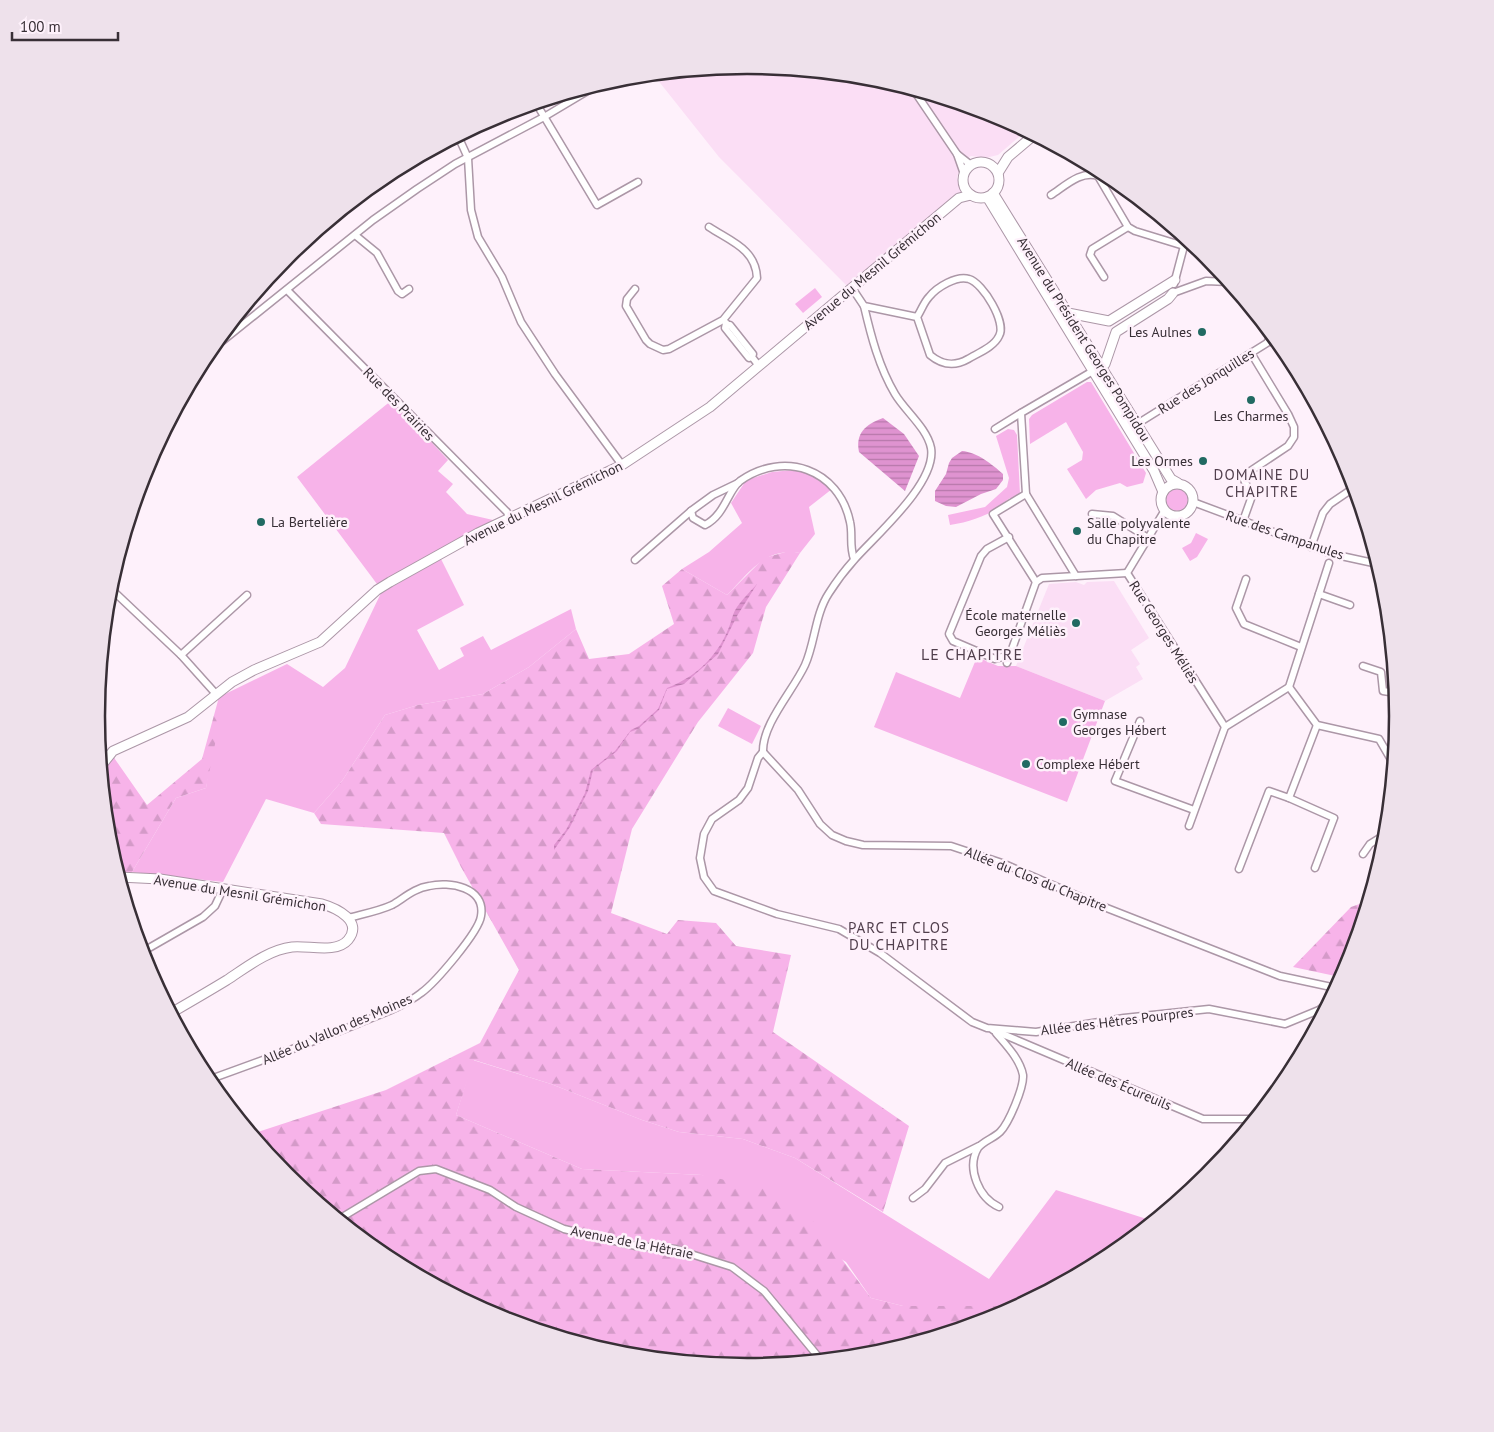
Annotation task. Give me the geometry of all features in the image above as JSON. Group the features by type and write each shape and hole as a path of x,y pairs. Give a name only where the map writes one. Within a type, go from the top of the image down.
{"street":[{"path":"232,332 355,235 417,189 455,164 577,97"},
{"path":"919,98 957,154 964,174 964,185 960,198"},
{"path":"539,109 597,205 638,182"},
{"path":"964,185 972,195 990,195 997,188 998,173 1008,157 1029,139"},
{"path":"460,141 468,158 474,225 502,277 521,322 555,374 622,465"},
{"path":"957,154 971,165"},
{"path":"964,174 971,165 1008,157"},
{"path":"987,163 998,173"},
{"path":"1051,194 1082,175 1089,173"},
{"path":"1100,180 1128,227 1135,231 1179,241"},
{"name":"Avenue du Mesnil Grémichon","path":"106,760 113,752 188,717 216,694 254,670 320,642 377,590 463,542 622,465 710,407 960,198 972,195"},
{"name":"Avenue du Président Georges Pompidou","path":"990,195 1098,369 1154,471 1163,492"},
{"path":"635,290 627,299 626,306 646,340 656,348 669,349 725,323 757,278 757,269 750,254 709,226"},
{"path":"1104,277 1090,255 1092,249 1128,227"},
{"path":"355,235 376,254 398,291 402,294 409,289"},
{"path":"1173,293 1185,247"},
{"path":"956,278 970,279 979,285 984,292 1001,320 1002,331 996,342 961,363 944,364 930,355 917,317 929,296 956,278"},
{"path":"1065,316 1109,321 1175,280"},
{"path":"995,429 1105,364 1116,332 1168,299 1173,293 1206,281 1219,282"},
{"name":"Allée des Hêtres Pourpres","path":"852,288 864,306 873,342 888,382 931,447 930,462 904,507 880,535 854,559 827,595 806,664 770,724 763,744 763,752 758,758 748,788 739,800 712,819 704,834 700,858 704,876 714,891 776,914 839,929 880,953 972,1022 987,1028 1036,1032 1124,1018 1209,1009 1285,1024 1317,1011"},
{"name":"Rue des Prairies","path":"287,290 507,512 510,519"},
{"path":"864,306 917,317"},
{"path":"1109,321 1116,332"},
{"path":"725,323 730,325 736,332 753,354 752,357 759,366"},
{"name":"Rue des Jonquilles","path":"1137,424 1268,341"},
{"path":"1243,521 1252,496 1244,480 1246,474 1288,446 1294,437 1294,427 1288,414 1251,353"},
{"name":"Avenue du Président Georges Pompidou","path":"1098,369 1137,424 1171,479 1178,484"},
{"path":"1021,413 1026,494 1076,576"},
{"path":"635,560 690,510 713,495 762,471 786,466 808,469 828,480 842,500 851,523 850,547 854,559"},
{"path":"690,510 693,518 704,525 728,501 738,482"},
{"path":"1172,484 1178,484 1188,487 1193,497 1191,508 1182,515 1170,514 1161,503 1163,492 1172,484"},
{"path":"1311,547 1323,513 1330,504 1348,491"},
{"path":"1026,494 993,514 1036,582"},
{"name":"Rue des Campanules","path":"1193,502 1311,547 1370,562"},
{"name":"Rue Georges Méliès","path":"1165,510 1127,573 1225,727"},
{"path":"1092,514 1113,516 1148,538"},
{"path":"1008,537 988,549 981,556 949,634 953,641 995,659 1010,655"},
{"path":"1189,826 1225,727 1289,687 1329,563"},
{"path":"1007,663 1036,582 1042,578 1127,573"},
{"path":"1246,579 1236,608 1244,624 1301,647"},
{"path":"116,594 181,655 216,694"},
{"path":"1319,594 1350,605"},
{"path":"181,655 247,595"},
{"path":"1363,666 1381,672 1383,691 1388,692"},
{"path":"1289,687 1317,725 1379,739 1388,754"},
{"path":"1140,720 1115,781 1194,810"},
{"path":"1289,798 1317,725"},
{"name":"Allée du Clos du Chapitre","path":"763,752 798,790 820,824 832,835 846,841 863,845 951,846 1002,863 1094,903 1280,976 1328,988"},
{"path":"1239,869 1269,791 1334,818 1315,868"},
{"path":"1363,854 1370,844 1377,839"},
{"name":"Avenue du Mesnil Grémichon","path":"126,877 160,879 322,904 340,910 348,918"},
{"name":"Allée du Vallon des Moines","path":"216,1077 396,1008 422,993 442,973 475,930 481,917 481,909 470,890 461,885 430,885 418,889 390,905 348,918"},
{"path":"149,948 203,917 215,906 223,889"},
{"path":"176,1010 273,952 292,947 338,946 347,941 352,932 348,918"},
{"name":"Allée des Écureuils","path":"987,1028 1203,1119 1247,1119"},
{"path":"913,1198 925,1189 945,1163 979,1146 1001,1131 1021,1091 1023,1077 1011,1051 996,1032"},
{"path":"979,1146 974,1159 975,1176 987,1199 999,1207"},
{"name":"Avenue de la Hêtraie","path":"344,1216 419,1171 436,1169 490,1190 516,1207 564,1229 636,1246 675,1249 732,1267 764,1291 816,1354"}],"shaded area":[{"path":"747,74 831,79 913,96 953,108 1021,135 998,155 985,158 971,156 963,161 957,177 963,200 851,290 719,157 658,80 705,75"},
{"path":"883,418 904,434 919,456 905,491 859,452 860,434 867,426"},
{"path":"962,451 979,456 990,463 1003,474 1003,480 996,489 981,494 956,507 946,506 935,501 935,491 946,474 952,458"},
{"path":"1114,581 1149,638 1131,650 1140,664 1136,667 1143,679 1105,701 1016,666 1049,584 1076,582 1084,585 1087,582"},
{"path":"757,584 737,616 718,654 684,684 667,689 659,710 638,729 630,732 617,751 593,770 588,791 570,827 554,850 554,845 566,830 585,793 591,770 615,751 631,730 639,726 658,709 667,688 690,676 709,659 724,639 737,607"}],"green space":[{"path":"815,288 822,297 803,313 795,304"},
{"path":"1087,382 1091,382 1146,473 1143,483 1127,487 1120,483 1096,490 1086,499 1067,469 1082,460 1083,452 1066,422 1030,444 1029,419 1032,415"},
{"path":"392,400 448,460 438,471 453,484 446,492 467,514 493,520 377,584 297,477"},
{"path":"1008,429 1014,430 1017,435 1020,494 1012,500 1010,498 1002,504 1003,506 984,516 950,525 948,515 985,507 1007,487 1009,478 996,436"},
{"path":"793,470 808,473 832,489 809,507 815,534 800,553 788,552 767,558 751,570 727,595 682,569 709,552 742,523 731,503 745,482 772,472"},
{"path":"1177,489 1185,492 1188,500 1185,508 1177,511 1169,508 1166,500 1169,492"},
{"path":"1196,533 1208,539 1197,557 1190,561 1182,548 1191,543"},
{"path":"789,551 800,553 766,607 753,653 698,722 632,829 611,913 667,934 678,920 716,923 736,946 791,955 773,1032 909,1126 883,1212 795,1158 743,1139 679,1132 642,1120 551,1084 474,1060 456,1115 582,1169 702,1175 772,1190 814,1222 871,1298 903,1306 1000,1306 953,1324 913,1336 831,1353 747,1358 663,1353 622,1346 541,1324 463,1292 426,1272 356,1226 293,1170 258,1132 386,1090 480,1043 519,970 444,833 321,824 314,813 342,781 385,715 418,705 483,694 529,667 576,629 589,659 629,654 674,624 662,586 682,569 727,595 764,558"},
{"path":"441,559 464,605 417,630 439,670 464,656 460,648 483,636 491,650 571,609 576,629 529,667 483,694 418,705 385,715 342,781 314,813 266,799 223,882 132,872 176,798 206,788 219,697 287,664 323,687 345,668 381,593"},
{"name":"Complexe Hébert","path":"977,657 998,666 1016,666 1105,701 1067,802 874,727 896,672 960,698"},
{"path":"219,697 222,710 206,788 176,798 132,872 126,878 110,800 106,753 110,752 147,805 202,759"},
{"path":"728,708 761,726 752,744 718,726"},
{"path":"1361,904 1334,976 1293,967 1351,907"},
{"path":"473,1060 551,1084 642,1120 679,1132 743,1139 795,1158 989,1279 1056,1190 1146,1219 1104,1250 1068,1272 1000,1306 903,1306 871,1298 846,1262 702,1175 582,1169 456,1115"}],"place":[{"name":"Les Aulnes","path":"1202,332"},
{"name":"Les Charmes","path":"1251,400"},
{"name":"Les Ormes","path":"1203,461"},
{"name":"La Bertelière","path":"261,522"},
{"name":"Salle polyvalente du Chapitre","path":"1077,531"},
{"name":"École maternelle Georges Méliès","path":"1076,623"},
{"name":"Gymnase Georges Hébert","path":"1063,722"},
{"name":"Complexe Hébert","path":"1026,764"}],"district":[{"name":"DOMAINE DU CHAPITRE","path":"1262,482"},
{"name":"LE CHAPITRE","path":"972,654"},
{"name":"PARC ET CLOS DU CHAPITRE","path":"899,936"}]}
